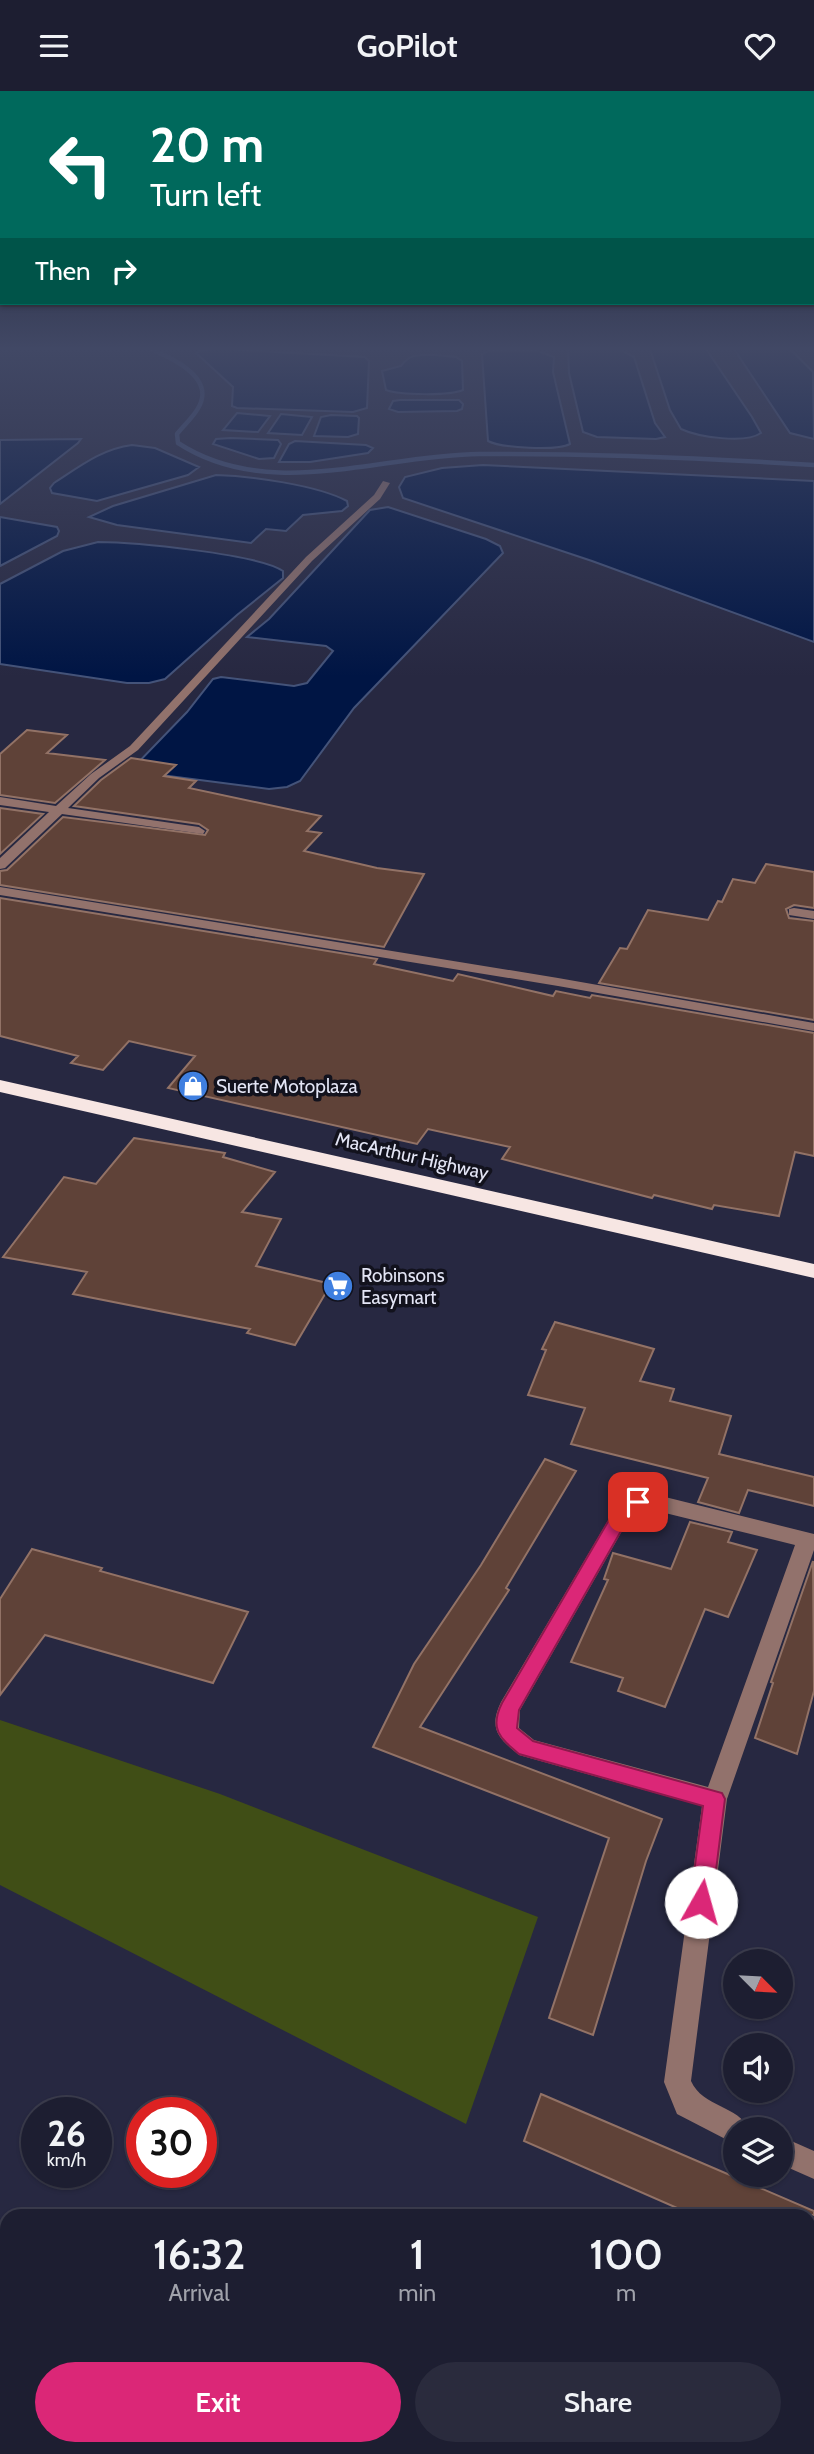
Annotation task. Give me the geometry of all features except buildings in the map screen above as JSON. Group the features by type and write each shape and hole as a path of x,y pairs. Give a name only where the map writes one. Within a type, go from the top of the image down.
{"highway":[{"name":"MacArthur Highway","path":"0,1086 814,1271"}],"street":[{"path":"0,865 95,776 134,748 309,559 377,497 386,483"},
{"path":"0,801 199,831"},
{"path":"0,891 546,980 814,1027"},
{"path":"794,912 814,915"},
{"path":"715,1799 527,1748 506,1731 509,1709 623,1513 638,1502 657,1503 811,1541 715,1799 677,2082 687,2104 723,2124"},
{"path":"793,2156 814,2165"}],"green space":[{"path":"0,1720 220,1794 538,1917 466,2124 0,1885"}],"water":[{"path":"0,456 61,456 0,504"},
{"path":"98,456 174,456 199,467 188,475 97,501 52,493 50,488 54,483"},
{"path":"251,456 275,456 274,458 259,459"},
{"path":"282,456 347,456 310,462 279,462"},
{"path":"483,465 814,481 814,642 592,561 403,498 399,487 405,477 442,468"},
{"path":"216,475 265,479 302,486 334,495 347,501 348,506 342,511 303,515 286,531 266,529 251,543 117,525 89,517 113,506"},
{"path":"388,507 486,539 500,546 503,553 354,708 300,781 287,787 269,789 130,771 187,712 213,679 221,677 294,686 307,683 333,651 326,646 247,637 269,619 370,510"},
{"path":"0,517 57,527 59,531 57,536 0,566"},
{"path":"98,542 165,547 249,559 283,571 283,578 165,679 149,683 127,683 0,664 0,584 63,551"}],"waterway":[{"path":"205,456 249,470 287,473 325,471 439,456"},
{"path":"627,456 814,465"}],"place":[{"name":"Suerte Motoplaza","path":"193,1086"},
{"name":"Robinsons Easymart","path":"338,1286"}],"route":[{"path":"638,1502 623,1513 509,1709 506,1731 527,1748 715,1799 701,1902"}]}
